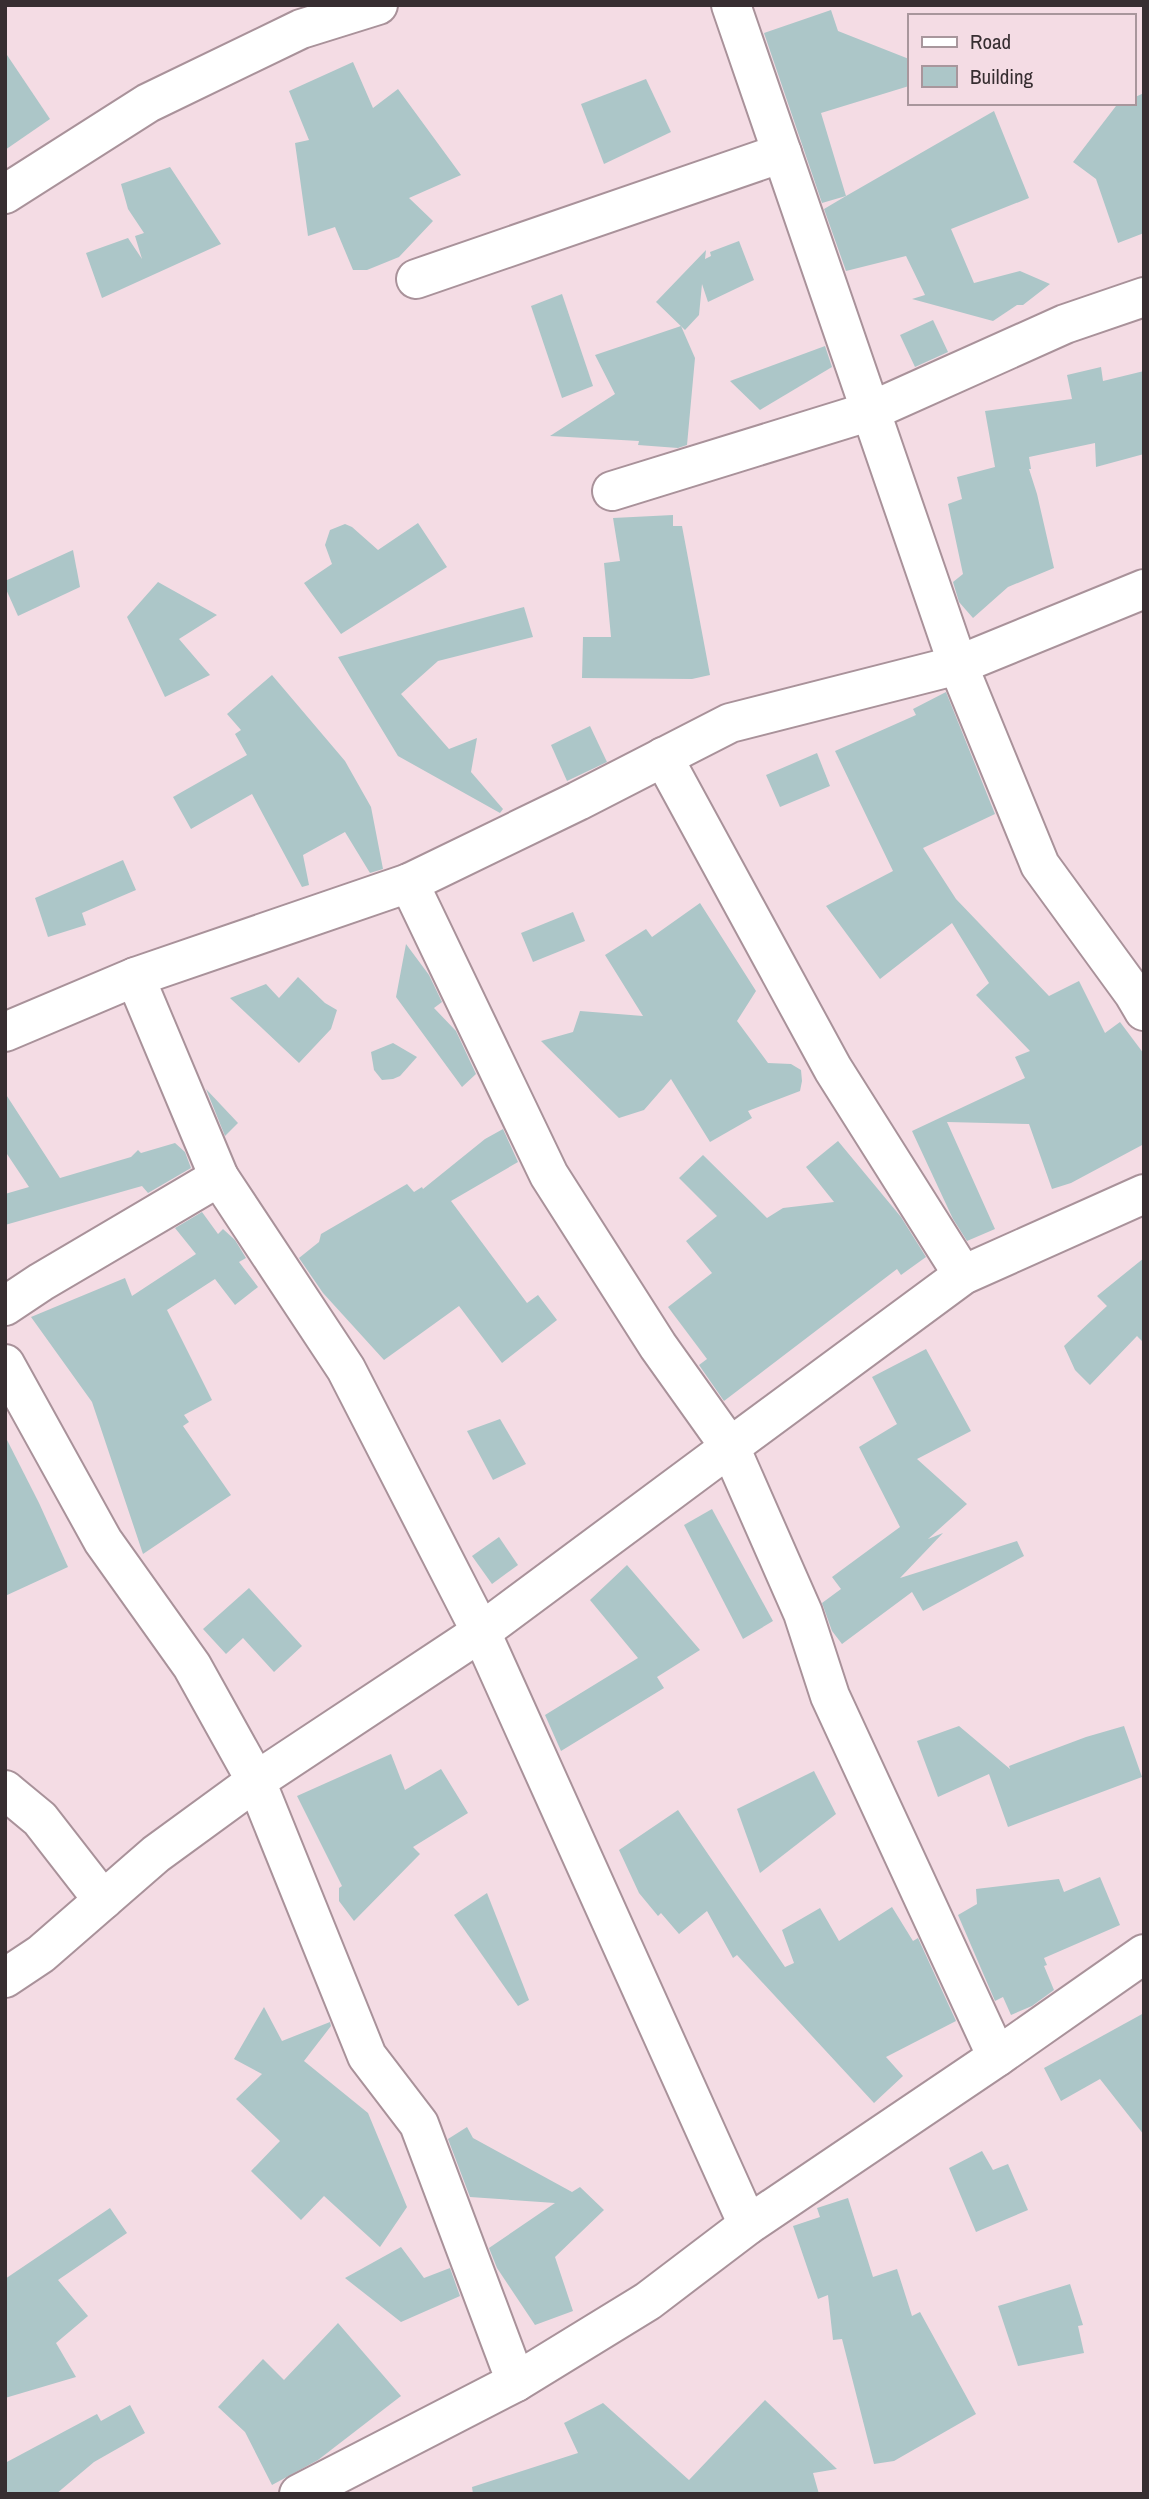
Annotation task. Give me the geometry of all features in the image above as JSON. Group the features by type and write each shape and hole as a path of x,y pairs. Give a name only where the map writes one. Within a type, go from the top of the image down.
{"street":[{"path":"5,194 148,103 301,29 379,5"},
{"path":"732,5 958,665 1040,866 1144,1011"},
{"path":"732,5 958,665"},
{"path":"416,279 782,153"},
{"path":"612,491 870,411 1065,324 1144,297"},
{"path":"5,1032 135,976 409,883 730,723 958,665 1144,589"},
{"path":"663,757 833,1069 963,1275"},
{"path":"409,883 550,1175 658,1346 730,1447 803,1613 830,1696 997,2057"},
{"path":"135,976 219,1177 346,1369 481,1632 748,2225"},
{"path":"5,1306 219,1177"},
{"path":"5,1978 41,1954 156,1854 257,1781 481,1632 963,1275 1144,1194"},
{"path":"5,1364 103,1541 192,1666 257,1781 367,2056 419,2124 516,2382"},
{"path":"5,1790 40,1819 103,1900"},
{"path":"299,2494 516,2382 648,2301 748,2225 1144,1954"}],"building":[{"path":"831,10 838,31 908,59 908,86 821,113 846,196 822,203 764,33"},
{"path":"5,52 50,119 5,150"},
{"path":"353,62 373,108 398,89 461,175 409,198 433,221 399,257 367,270 353,270 335,227 308,236 295,143 309,140 289,91"},
{"path":"646,79 671,132 604,164 581,104"},
{"path":"1144,93 1144,233 1118,243 1096,179 1073,162 1116,106 1135,105 1135,97"},
{"path":"994,111 1029,198 951,229 974,283 1020,271 1050,284 1023,305 1017,305 993,321 912,299 925,295 906,256 846,271 824,209"},
{"path":"170,167 221,244 102,298 86,253 128,238 142,259 135,236 144,233 128,209 121,184"},
{"path":"739,241 754,280 708,302 702,284 699,315 685,330 656,302 706,250 705,259 711,256 710,252"},
{"path":"562,294 593,386 562,398 531,306"},
{"path":"933,320 948,352 915,367 900,335"},
{"path":"681,326 695,358 687,445 678,448 638,445 639,441 550,436 615,394 595,355"},
{"path":"825,346 832,367 760,410 730,381"},
{"path":"1101,367 1103,381 1144,371 1144,454 1096,467 1095,443 1029,457 1029,469 1054,568 1008,587 973,618 959,602 953,582 963,574 948,504 962,499 957,477 995,467 985,411 1072,399 1067,375"},
{"path":"673,515 673,526 682,526 710,675 692,679 582,678 583,637 611,637 604,563 620,561 613,518"},
{"path":"418,523 447,567 341,634 304,583 332,564 325,545 330,530 345,524 378,550"},
{"path":"73,550 80,587 18,616 5,581"},
{"path":"158,582 217,615 179,639 210,675 165,697 127,617"},
{"path":"524,607 533,637 438,661 401,694 449,749 477,738 471,772 503,809 500,813 398,756 338,657"},
{"path":"272,675 345,761 371,807 383,869 370,873 345,832 303,855 309,885 302,887 252,794 191,829 173,797 247,755 235,734 241,730 227,714"},
{"path":"946,692 995,814 923,848 956,899 1049,996 1079,981 1105,1033 1120,1022 1144,1054 1144,1144 1071,1183 1052,1189 1029,1124 947,1122 995,1229 967,1241 953,1219 912,1131 1025,1078 1015,1057 1030,1051 976,995 989,983 952,923 880,979 826,906 893,871 835,751 916,715 913,709"},
{"path":"590,726 607,762 567,781 551,745"},
{"path":"817,753 830,786 780,807 766,775"},
{"path":"123,860 136,890 82,913 86,925 48,937 35,898"},
{"path":"700,903 756,991 737,1021 768,1063 791,1064 801,1070 802,1081 800,1091 748,1111 752,1118 710,1142 671,1079 644,1110 619,1118 541,1041 573,1032 580,1011 643,1016 605,955 646,929 652,937"},
{"path":"573,912 585,941 533,962 521,933"},
{"path":"406,944 429,975 442,1002 434,1008 456,1031 476,1074 462,1087 396,997"},
{"path":"298,977 325,1003 337,1010 331,1029 299,1063 230,998 266,984 279,998"},
{"path":"393,1043 417,1057 400,1076 382,1080 374,1070 371,1052"},
{"path":"206,1089 238,1123 225,1136"},
{"path":"5,1093 60,1178 131,1157 138,1150 141,1153 175,1143 185,1152 191,1168 148,1193 142,1186 5,1225 5,1194 29,1187 5,1151"},
{"path":"503,1129 518,1162 451,1201 527,1303 538,1295 557,1320 502,1363 459,1306 384,1360 323,1293 299,1258 319,1242 321,1234 407,1184 414,1192 422,1187 423,1189 485,1139"},
{"path":"838,1141 901,1217 926,1257 901,1275 897,1269 724,1401 699,1365 707,1359 668,1307 712,1273 686,1241 717,1216 679,1178 703,1155 767,1218 783,1208 834,1202 806,1167"},
{"path":"202,1212 218,1234 223,1229 235,1240 246,1258 239,1262 258,1287 235,1305 215,1279 167,1310 212,1400 184,1415 189,1422 183,1426 231,1495 143,1554 92,1402 31,1317 125,1278 132,1296 196,1254 175,1228"},
{"path":"1144,1258 1144,1343 1137,1336 1090,1385 1075,1370 1064,1346 1107,1306 1097,1296"},
{"path":"926,1349 971,1431 917,1459 967,1504 928,1539 943,1533 900,1578 1017,1541 1024,1556 923,1611 912,1592 842,1644 832,1631 822,1603 841,1589 832,1577 900,1527 859,1447 897,1424 872,1377"},
{"path":"500,1419 526,1464 493,1480 467,1431"},
{"path":"5,1436 68,1567 5,1596"},
{"path":"712,1509 773,1621 743,1639 684,1525"},
{"path":"499,1537 518,1565 492,1584 472,1556"},
{"path":"627,1565 700,1650 657,1677 664,1688 561,1751 545,1715 638,1658 590,1600"},
{"path":"249,1588 302,1646 274,1672 243,1638 226,1654 203,1629"},
{"path":"959,1726 1010,1769 1009,1766 1124,1726 1142,1777 1008,1827 989,1774 938,1797 917,1741"},
{"path":"391,1754 405,1790 441,1769 468,1813 413,1847 420,1854 354,1921 339,1901 339,1888 342,1886 297,1796"},
{"path":"814,1771 836,1814 760,1873 737,1809"},
{"path":"678,1810 785,1967 794,1963 782,1930 820,1908 839,1941 892,1907 913,1941 918,1938 956,2021 886,2057 903,2076 874,2103 737,1955 733,1958 707,1911 679,1934 661,1913 658,1916 639,1893 619,1850"},
{"path":"1100,1877 1120,1925 1044,1958 1047,1965 1044,1966 1054,1990 1032,2006 1011,2015 1003,1997 995,2001 958,1915 977,1904 976,1889 1059,1879 1064,1892"},
{"path":"487,1893 529,2000 518,2006 454,1915"},
{"path":"264,2007 282,2041 330,2022 331,2026 304,2061 368,2113 407,2207 380,2247 324,2196 301,2220 251,2171 280,2141 236,2099 262,2074 234,2059"},
{"path":"1144,2013 1144,2135 1100,2079 1061,2101 1044,2068"},
{"path":"467,2127 473,2138 572,2192 580,2187 604,2210 555,2257 573,2311 535,2325 497,2268 489,2248 555,2203 470,2197 448,2139"},
{"path":"982,2151 993,2170 1008,2164 1028,2210 976,2232 949,2168"},
{"path":"848,2198 873,2277 897,2269 912,2316 920,2312 976,2414 894,2461 874,2464 842,2339 833,2340 828,2295 818,2299 793,2226 820,2217 817,2208"},
{"path":"110,2208 127,2233 58,2280 88,2316 56,2343 76,2377 5,2398 5,2279"},
{"path":"401,2247 424,2278 450,2268 460,2296 401,2322 345,2278"},
{"path":"1070,2284 1083,2325 1078,2326 1084,2353 1018,2366 998,2306"},
{"path":"338,2323 401,2396 318,2460 272,2485 245,2432 218,2407 263,2359 284,2380"},
{"path":"765,2400 837,2469 813,2473 819,2494 473,2494 472,2487 578,2453 564,2423 603,2403 689,2480"},
{"path":"130,2405 145,2433 94,2462 56,2494 5,2494 5,2463 97,2414 101,2421"}]}
